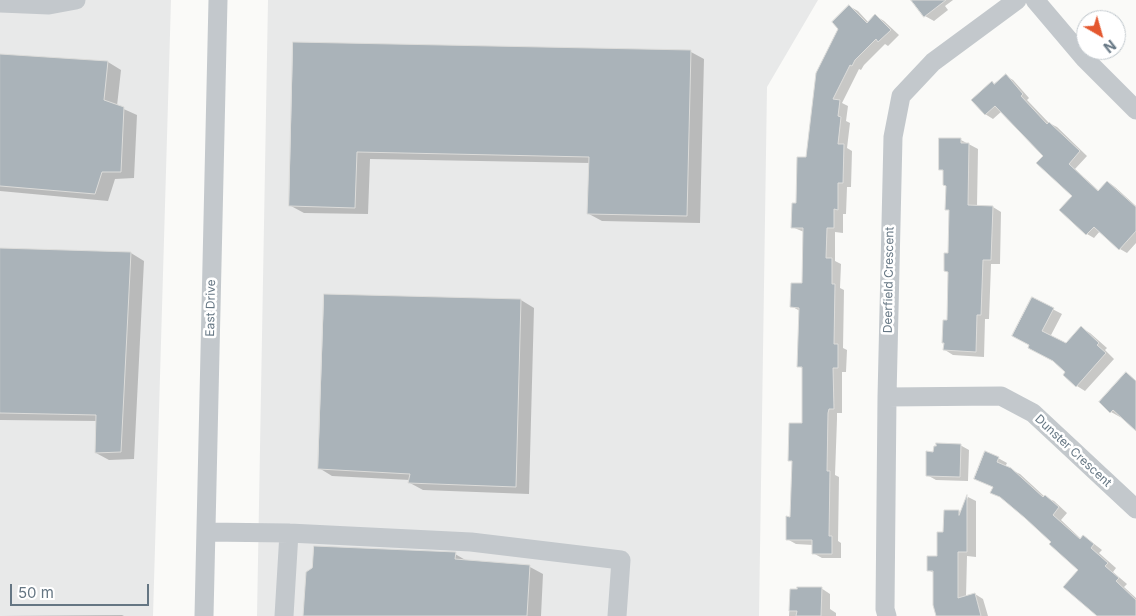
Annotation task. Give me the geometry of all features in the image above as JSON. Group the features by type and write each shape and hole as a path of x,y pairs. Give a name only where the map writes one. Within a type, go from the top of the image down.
{"street":[{"path":"0,3 49,4 76,0"},
{"name":"East Drive","path":"204,616 218,0"},
{"name":"Deerfield Crescent","path":"887,616 885,609 887,397 892,137 901,96 933,62 1017,0"},
{"path":"1035,0 1085,60 1136,110"},
{"name":"Dunster Crescent","path":"887,397 1001,396 1033,413 1136,509"},
{"path":"206,532 289,533 470,542 621,560 617,616"},
{"path":"284,616 289,533"}],"shaded area":[{"path":"0,0 171,0 153,616 0,616"},
{"path":"268,0 818,0 767,87 759,616 257,616"}],"building":[{"path":"911,0 946,0 924,17"},
{"path":"849,5 867,23 875,14 891,30 878,42 876,39 855,60 852,66 850,65 833,99 840,100 838,116 841,117 838,144 844,144 843,183 838,183 838,210 834,209 834,228 827,228 826,258 832,258 832,284 835,284 834,344 838,344 838,368 833,368 834,409 829,409 828,413 827,471 830,471 829,536 832,536 832,554 812,554 812,540 786,540 786,516 790,517 792,461 788,461 789,423 802,423 802,367 797,367 799,308 790,307 791,283 802,283 803,228 791,228 792,203 796,203 797,157 806,157 816,73 838,29 832,22"},
{"path":"293,42 691,50 687,216 587,214 589,157 357,152 355,208 289,206"},
{"path":"0,54 108,61 104,100 124,107 121,172 102,172 95,194 0,186"},
{"path":"1006,74 1023,94 1021,96 1047,124 1049,122 1080,151 1069,164 1098,191 1107,181 1136,207 1136,231 1119,250 1094,227 1086,235 1059,210 1072,196 1036,163 1043,156 995,106 985,115 971,100 992,81 994,84"},
{"path":"939,138 961,138 961,143 969,143 968,205 993,206 991,260 983,260 981,315 977,315 976,352 943,350 943,320 947,320 948,272 944,271 944,253 948,253 949,210 945,210 946,186 943,185 943,170 939,170"},
{"path":"0,248 131,252 121,452 95,453 96,415 0,413"},
{"path":"324,294 521,299 516,487 408,483 410,474 318,469"},
{"path":"1032,297 1054,308 1042,331 1066,343 1081,326 1099,343 1097,345 1106,353 1076,387 1063,375 1065,372 1053,361 1028,348 1029,345 1012,336"},
{"path":"1126,372 1136,381 1136,431 1113,410 1110,413 1099,402"},
{"path":"936,443 961,444 960,477 926,476 926,451 933,452"},
{"path":"985,451 999,457 997,462 1011,468 1043,497 1045,495 1059,507 1053,515 1080,539 1083,535 1094,544 1091,548 1108,563 1105,566 1119,578 1116,581 1136,600 1136,616 1097,616 1063,587 1078,570 1049,544 1051,542 1025,518 1000,497 990,493 993,487 974,479"},
{"path":"967,495 967,552 958,552 958,598 975,593 981,616 936,616 933,605 933,571 927,571 927,556 937,556 937,532 943,532 944,510 959,510 959,515"},
{"path":"314,546 456,552 455,559 530,565 527,616 303,616 306,572 312,568"},
{"path":"797,587 822,587 821,616 796,616 797,611 789,611 790,589 797,589"}]}
